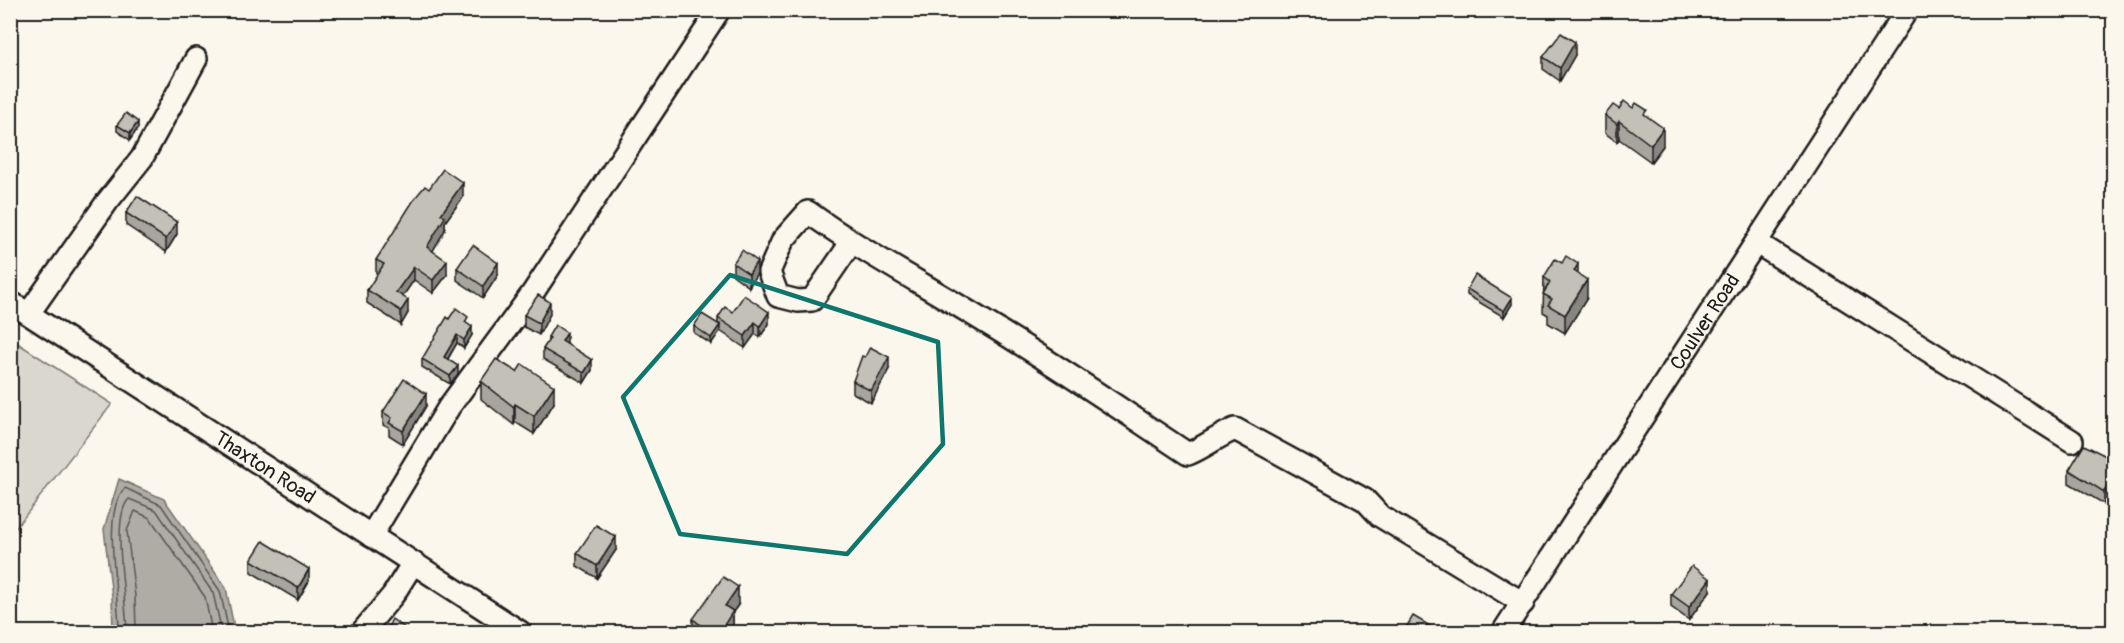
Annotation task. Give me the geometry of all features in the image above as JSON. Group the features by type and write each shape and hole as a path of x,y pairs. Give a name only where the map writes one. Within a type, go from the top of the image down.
{"street":[{"path":"371,536 449,407 532,294 719,10"},
{"name":"Coulver Road","path":"1503,633 1907,10"},
{"path":"29,314 107,202 142,158 196,60"},
{"path":"851,243 891,264 1030,349 1188,454 1205,447 1219,435 1236,429 1365,500 1380,516 1522,603"},
{"path":"1757,243 2072,441"},
{"name":"Thaxton Road","path":"10,302 520,633"},
{"path":"362,633 393,595 413,563"}],"highlighted area":[{"path":"730,275 938,342 943,444 847,554 680,534 623,397"}],"shaded area":[{"path":"11,339 112,404 11,534"}],"water":[{"path":"119,479 164,499 226,588 235,632 113,632 112,597 104,529"}],"building":[{"path":"1561,33 1575,42 1560,68 1543,57"},
{"path":"1624,101 1633,108 1636,103 1647,110 1644,114 1663,128 1651,145 1619,121 1617,124 1605,115 1613,105 1619,109"},
{"path":"126,113 138,122 130,133 117,125"},
{"path":"443,169 463,183 441,214 445,217 427,247 447,261 433,280 414,267 396,292 408,300 401,311 367,290 384,264 376,260 415,198 425,186 429,189"},
{"path":"137,196 177,222 166,239 126,213"},
{"path":"473,245 498,263 483,286 457,268"},
{"path":"742,250 757,261 749,274 733,263"},
{"path":"1566,256 1578,264 1574,271 1587,280 1565,315 1548,305 1552,299 1543,294 1550,282 1544,277 1555,259 1562,263"},
{"path":"1475,275 1512,298 1504,311 1467,289"},
{"path":"538,295 550,302 539,323 524,315"},
{"path":"744,295 769,312 760,326 755,322 745,336 718,318 725,307 733,312"},
{"path":"456,308 468,317 465,322 472,327 464,340 457,335 444,357 458,366 450,376 422,359 447,317 449,319"},
{"path":"702,314 720,325 711,338 694,326"},
{"path":"555,325 567,333 562,341 592,360 584,373 543,349"},
{"path":"870,347 889,357 871,391 853,381 862,356 865,357"},
{"path":"496,359 517,372 522,364 554,386 534,416 515,404 514,407 481,381"},
{"path":"404,379 426,394 403,431 389,423 392,418 383,412"},
{"path":"2084,445 2106,456 2109,453 2114,456 2114,473 2104,492 2069,470"},
{"path":"596,525 616,537 597,566 577,553"},
{"path":"263,541 309,569 298,588 251,560"},
{"path":"1692,566 1710,579 1689,607 1671,594"},
{"path":"723,577 738,587 725,606 733,611 719,633 711,633 693,619"},
{"path":"1413,616 1437,630 1436,633 1406,633 1404,631"},
{"path":"392,619 412,633 385,633"}]}
